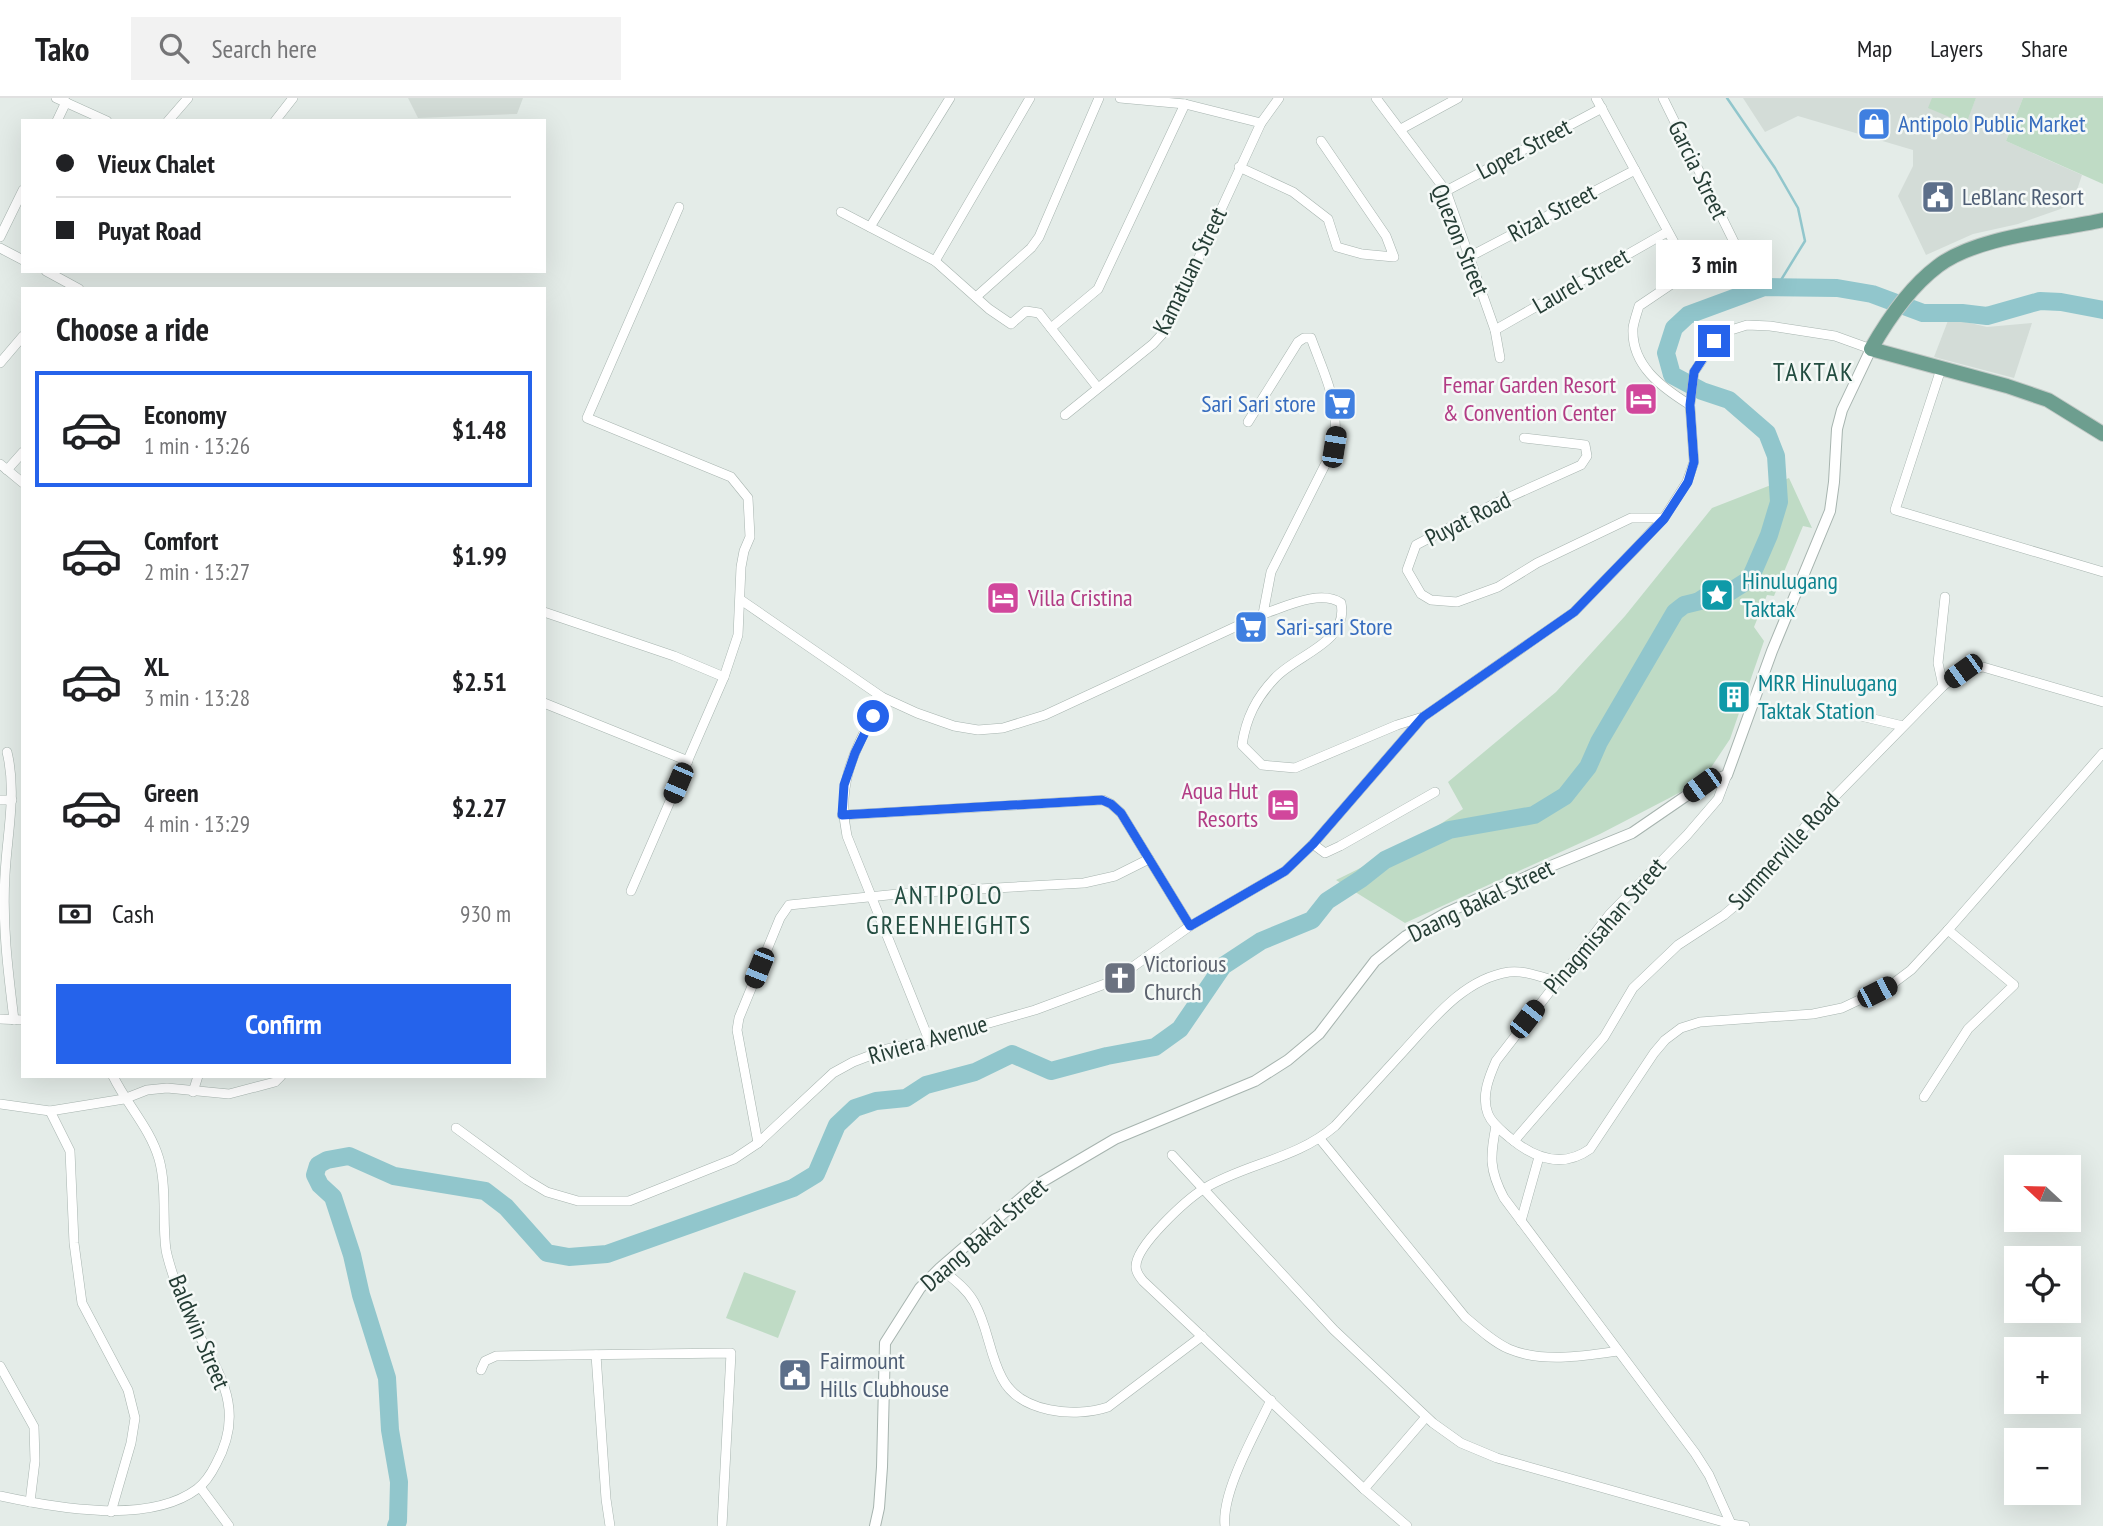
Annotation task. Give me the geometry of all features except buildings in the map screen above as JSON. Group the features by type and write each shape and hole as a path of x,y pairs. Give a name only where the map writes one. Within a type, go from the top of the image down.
{"main road":[{"path":"2103,220 2000,240 1974,248 1939,265 1888,320 1871,349 2007,386 2048,400 2103,434"}],"street":[{"path":"170,119 188,98"},
{"path":"277,119 293,98"},
{"path":"870,227 950,98"},
{"path":"935,261 1030,98"},
{"path":"976,297 1031,248 1039,237 1099,98"},
{"path":"1120,98 1185,104 1261,123"},
{"name":"Kamatuan Street","path":"1065,415 1153,344 1165,331 1239,167 1261,123 1279,98"},
{"name":"Quezon Street","path":"1376,98 1446,191 1495,330 1500,358"},
{"path":"1401,129 1458,98"},
{"path":"1597,98 1690,272 1639,306 1633,328 1637,352 1646,371 1671,393 1690,402"},
{"name":"Garcia Street","path":"1663,98 1734,242 1690,272"},
{"path":"57,119 61,100 103,119"},
{"path":"1051,328 1098,289 1185,104"},
{"name":"Lopez Street","path":"1446,191 1602,108"},
{"path":"1239,167 1293,192 1328,219 1337,247 1362,254 1394,257 1385,236 1321,141"},
{"name":"Rizal Street","path":"1469,257 1635,170"},
{"path":"0,237 21,194"},
{"path":"631,891 724,677 738,635 741,567 750,537 748,498 731,477 587,418 679,207"},
{"path":"841,212 935,261 989,309 1011,324 1026,311 1039,313 1098,388"},
{"name":"Laurel Street","path":"1495,330 1667,232"},
{"path":"0,248 21,259"},
{"path":"49,273 66,286"},
{"path":"741,600 882,697 954,726 978,730 1003,728 1045,715 1263,614 1290,604 1325,597 1334,598 1341,603 1343,615 1339,627 1325,643 1276,677 1246,720 1242,745 1262,765 1295,768 1397,725 1423,717 1574,612 1664,519 1688,482 1694,462 1690,402 1694,372 1714,341 1731,330 1747,325 1835,336 1871,349 1842,410 1837,429 1830,511 1767,664 1727,775"},
{"path":"0,363 21,338"},
{"path":"1248,422 1298,342 1311,338 1335,400 1337,425 1334,447 1271,572 1263,614"},
{"path":"1941,369 1895,510 2103,572"},
{"name":"Puyat Road","path":"1524,438 1585,445 1587,456 1581,465 1494,504 1416,545 1407,570 1421,594 1431,600 1457,602 1478,596 1555,554 1631,518 1664,519"},
{"path":"21,454 4,467 21,481"},
{"path":"1943,686 1938,663 1945,597"},
{"path":"546,613 674,656 724,677"},
{"name":"Summerville Road","path":"1514,1141 1604,1037 1633,988 1678,945 1724,915 1751,892 1804,828 1927,699 1963,671 1983,667 2103,702"},
{"path":"882,697 855,753 844,785 842,815 847,836 929,1040"},
{"path":"546,705 688,761"},
{"path":"1839,711 1903,726"},
{"name":"Riviera Avenue","path":"456,1128 547,1192 578,1201 629,1201 734,1159 758,1143 833,1073 853,1062 887,1049 1035,1010 1113,981 1190,926 1285,871 1313,844 1423,717"},
{"path":"0,1018 18,1020 3,932 12,800 11,769 7,752"},
{"path":"1732,1525 1721,1497 1695,1453 1504,1198 1494,1177 1491,1154 1496,1126 1539,1157 1555,1161 1581,1155 1590,1149 1654,1053 1681,1028 1700,1022 1813,1014 1842,1008 1891,985 1911,970 1948,930 2103,752"},
{"name":"Pinagmisahan Street","path":"1496,1126 1485,1103 1487,1081 1496,1061 1609,915 1718,799 1727,775"},
{"name":"Daang Bakal Street","path":"875,1526 882,1467 885,1343 920,1288 940,1268 1035,1186 1115,1139 1255,1081 1288,1060 1319,1034 1375,961 1406,936 1446,913 1632,833 1702,785 1727,775"},
{"path":"1313,844 1325,853 1435,792"},
{"path":"0,800 12,800"},
{"path":"842,815 1102,800 1121,813 1190,926"},
{"path":"758,1143 737,1030 739,1018 784,909 795,902 1084,883 1115,876 1149,859"},
{"path":"1924,1097 1968,1029 2014,985 1948,930"},
{"path":"1407,1526 1364,1489 1143,1281 1136,1268 1139,1253 1175,1213 1204,1189 1320,1139 1435,1016 1469,988 1496,975 1510,972 1532,974 1556,981"},
{"name":"Baldwin Street","path":"114,1078 124,1099 150,1135 160,1162 166,1251 180,1297 207,1349 228,1400 230,1422 225,1448 200,1488"},
{"path":"193,1092 197,1078"},
{"path":"0,1104 50,1111 124,1099 146,1090 167,1088 229,1094 275,1082 279,1078"},
{"path":"50,1111 69,1151 74,1242 82,1303 128,1390 135,1418 131,1443 110,1512"},
{"path":"1320,1139 1465,1317 1488,1336 1509,1349 1534,1356 1588,1356 1618,1351"},
{"path":"1172,1155 1334,1330 1426,1417 1461,1443 1497,1458 1732,1525 1745,1526"},
{"path":"1521,1222 1539,1157"},
{"path":"940,1268 972,1299 984,1322 1002,1380 1012,1392 1047,1409 1090,1413 1108,1407 1202,1336"},
{"path":"481,1370 485,1361 496,1356 731,1353 722,1526"},
{"path":"596,1355 610,1526"},
{"path":"0,1366 34,1427 35,1461 30,1502"},
{"path":"1225,1526 1226,1503 1271,1400"},
{"path":"1364,1489 1426,1417"},
{"path":"0,1496 110,1512 148,1508 200,1488 229,1526"}],"shaded area":[{"path":"408,98 523,98 517,114 418,118"},
{"path":"1743,98 1932,98 1965,124 1976,98 2023,98 2006,141 2082,175 2072,205 2018,224 1973,234 1926,255 1898,196 1913,166 1913,150 1798,116 1765,132"},
{"path":"1949,318 1987,327 2032,323 2014,378 1934,357"}],"green space":[{"path":"1932,98 1976,98 1966,124 1928,108"},
{"path":"2023,98 2103,98 2103,184 2006,141"},
{"path":"1789,478 1812,528 1803,526 1774,596 1767,595 1754,627 1764,641 1730,739 1702,781 1600,834 1405,923 1336,880 1415,841 1463,809 1448,782 1556,692 1625,616 1712,508"},
{"path":"744,1272 796,1291 778,1338 726,1318"}],"water":[{"path":"1716,585 1725,595 1726,602 1688,608 1666,624 1672,608 1704,587"}],"waterway":[{"path":"1727,98 1775,168 1798,208 1805,241 1776,288"},
{"path":"396,1526 399,1482 390,1430 387,1378 333,1197 320,1185 315,1175 318,1165 327,1160 349,1156 394,1176 485,1191 506,1207 547,1253 569,1257 607,1254 793,1188 816,1174 837,1125 855,1108 876,1101 906,1098 926,1085 975,1072 1012,1054 1051,1071 1155,1047 1180,1029 1223,966 1261,941 1312,920 1327,901 1385,860 1449,830 1534,815 1565,796 1588,767 1599,742 1675,612 1684,605 1725,595 1750,579 1769,535 1779,502 1776,456 1767,433 1729,400 1702,391 1672,375 1666,353 1674,328 1688,315 1764,287 1837,288 1872,294 1923,313 1987,316 2040,301 2103,310"}],"place":[{"name":"Antipolo Public Market","path":"1874,124"},
{"name":"LeBlanc Resort","path":"1938,197"},
{"name":"Femar Garden Resort & Convention Center","path":"1641,399"},
{"name":"Sari Sari store","path":"1340,404"},
{"name":"Hinulugang Taktak","path":"1717,595"},
{"name":"Villa Cristina","path":"1003,598"},
{"name":"Sari-sari Store","path":"1251,627"},
{"name":"MRR Hinulugang Taktak Station","path":"1734,697"},
{"name":"Aqua Hut Resorts","path":"1283,805"},
{"name":"Victorious Church","path":"1120,978"},
{"name":"Fairmount Hills Clubhouse","path":"795,1375"}],"district":[{"name":"TAKTAK","path":"1814,372"},
{"name":"ANTIPOLO GREENHEIGHTS","path":"949,910"}],"route":[{"path":"873,716 855,753 844,785 842,815 1102,800 1121,813 1190,926 1285,871 1313,844 1423,717 1574,612 1664,519 1688,482 1694,462 1690,405 1694,372 1714,341"}]}
